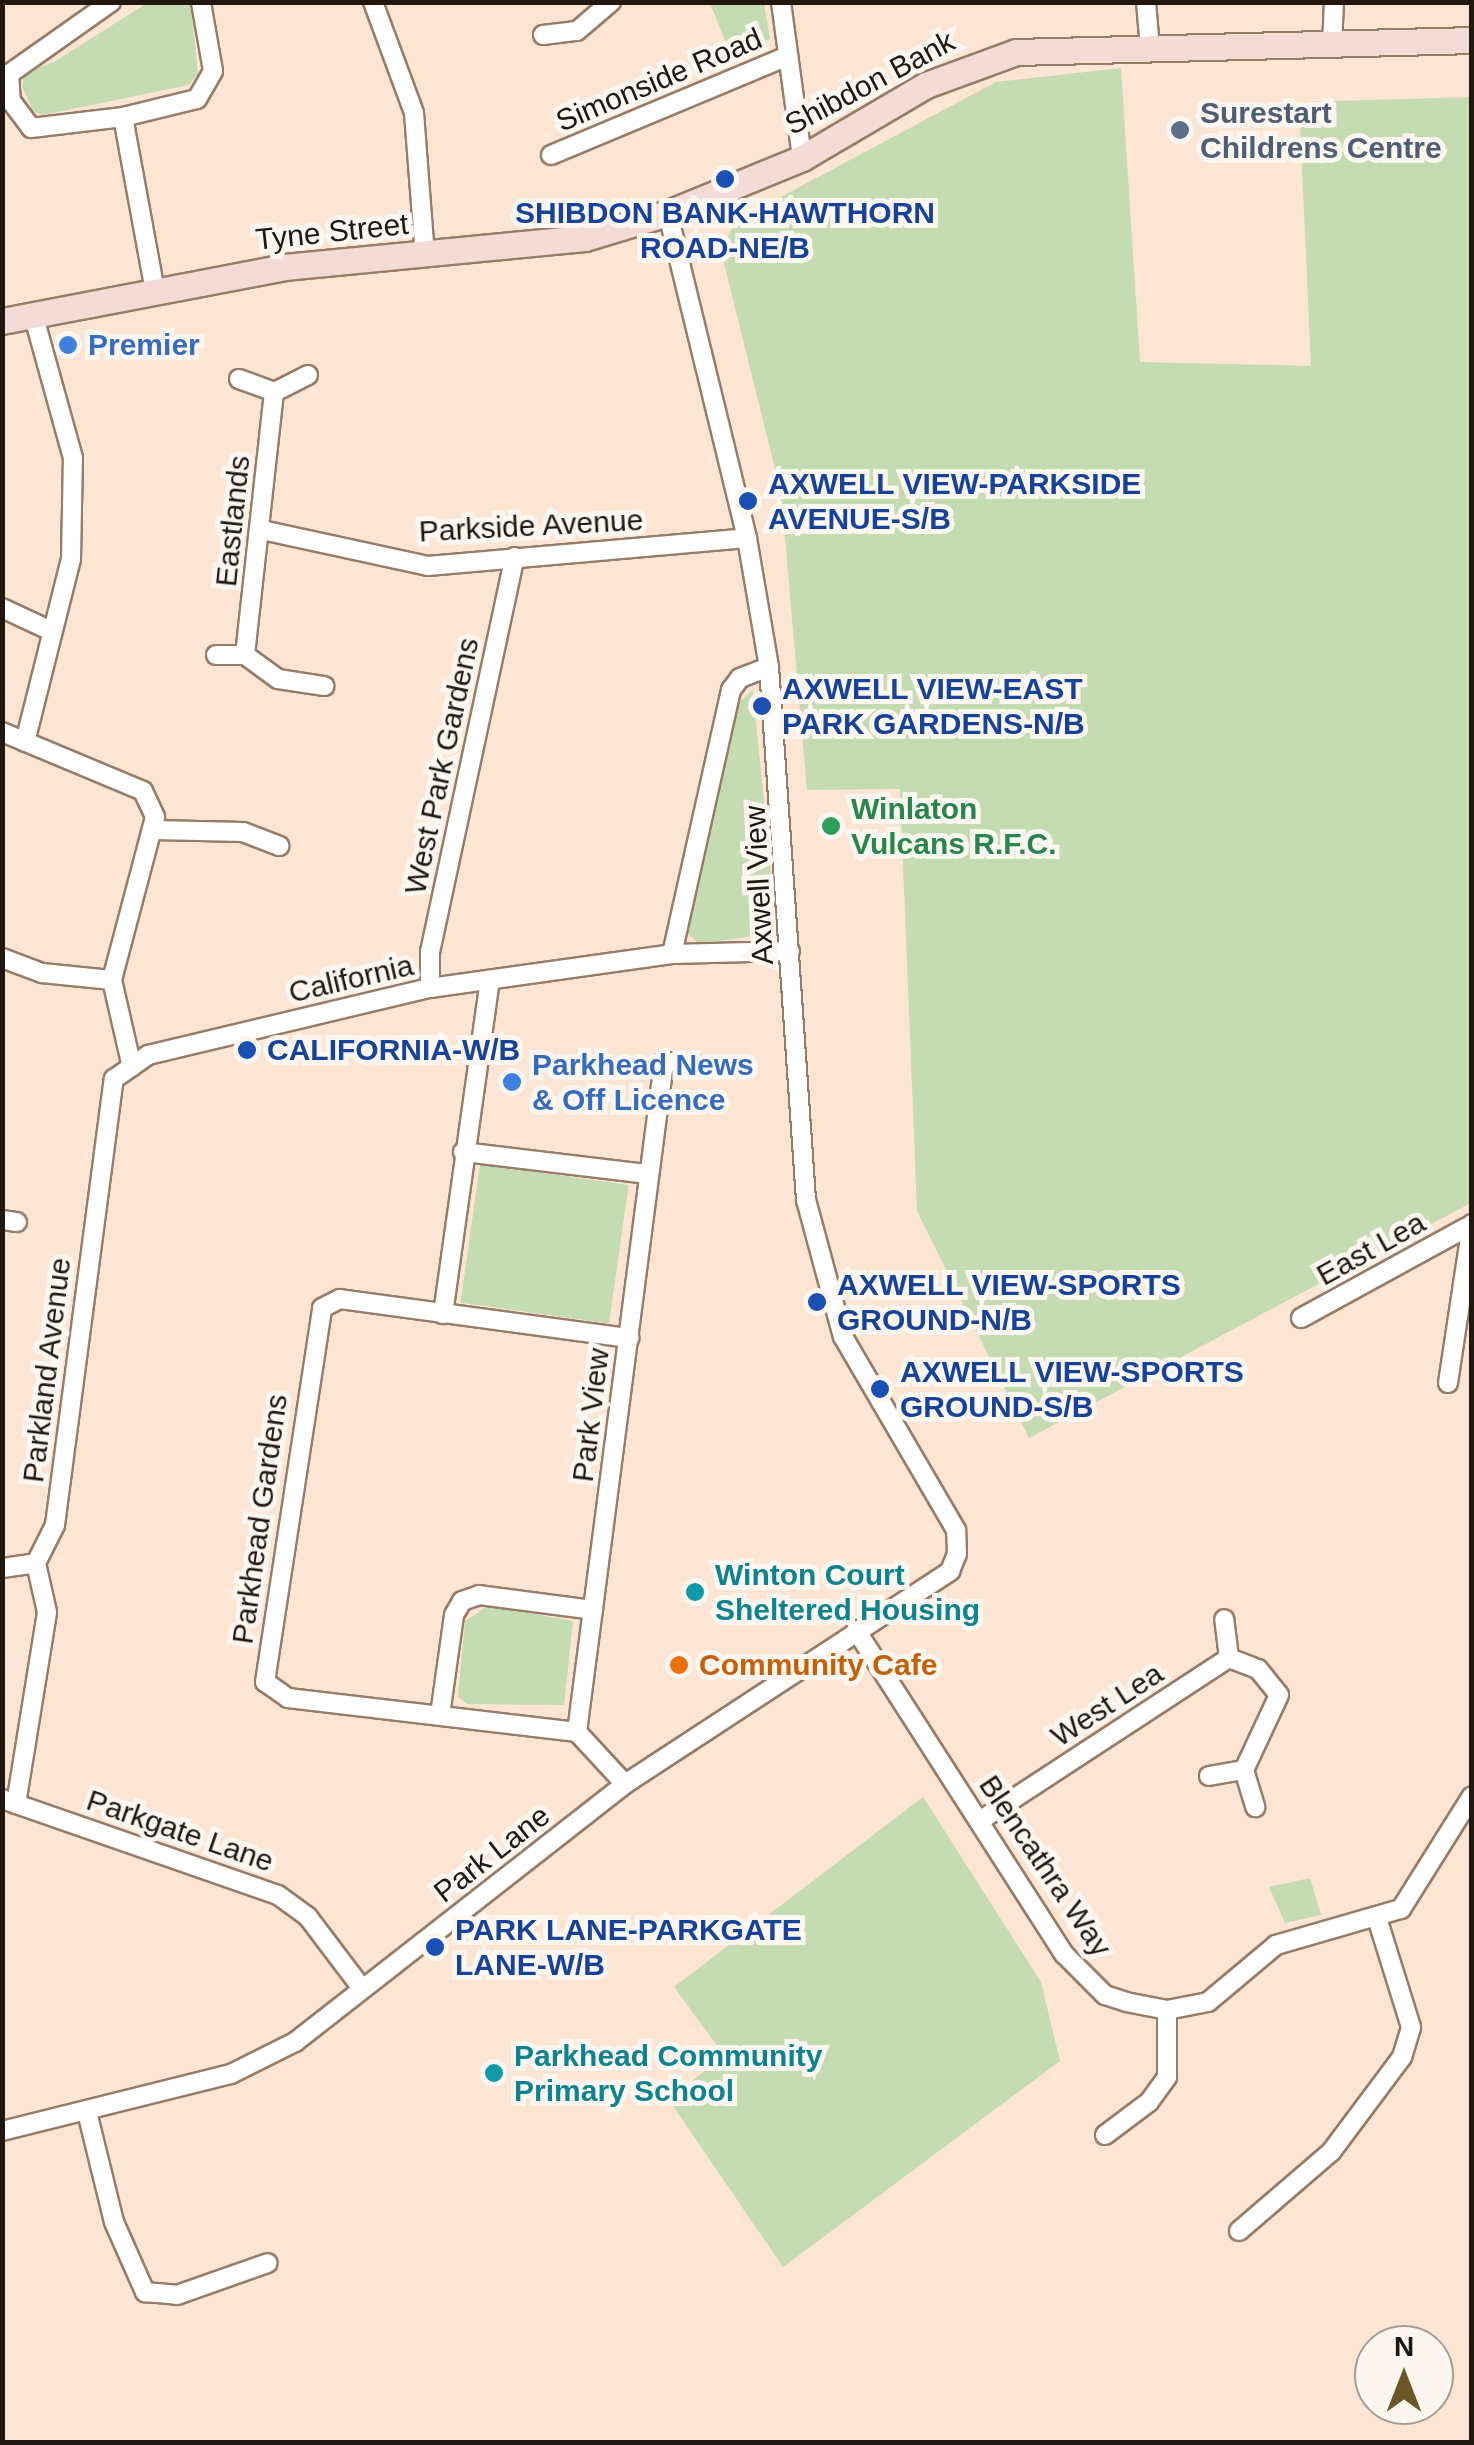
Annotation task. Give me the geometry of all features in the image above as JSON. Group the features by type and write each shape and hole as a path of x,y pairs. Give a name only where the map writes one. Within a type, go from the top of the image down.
{"street":[{"path":"111,2 13,68 7,83 31,128 124,117 205,93 213,71 201,2"},
{"path":"373,2 414,112 425,255"},
{"path":"543,35 577,31 611,2"},
{"path":"781,2 802,158"},
{"path":"1146,2 1150,48"},
{"path":"1332,47 1334,2"},
{"name":"Shibdon Bank","path":"668,213 802,158 978,61 1016,52 1332,47 1472,40"},
{"name":"Simonside Road","path":"551,156 788,56"},
{"path":"124,117 155,291"},
{"name":"Tyne Street","path":"2,321 284,267 585,238 668,213"},
{"name":"Axwell View","path":"668,213 747,538 770,667 806,1200 843,1338 956,1530"},
{"path":"25,742 71,558 73,458 33,314"},
{"path":"239,379 274,392 308,376"},
{"name":"Eastlands","path":"245,655 262,530 274,392"},
{"name":"Parkside Avenue","path":"262,530 428,566 747,538"},
{"name":"West Park Gardens","path":"430,988 430,952 516,557"},
{"path":"2,608 51,630"},
{"path":"216,655 245,655 278,680 324,686"},
{"path":"672,954 731,690 740,678 770,667"},
{"path":"2,732 143,790 156,818 112,980 132,1066"},
{"path":"154,830 243,832 279,846"},
{"name":"California","path":"132,1066 148,1056 430,988 672,954 790,951"},
{"path":"2,958 42,973 112,980"},
{"path":"443,1314 490,982"},
{"name":"Park View","path":"577,1732 664,1062 692,1062"},
{"name":"Parkland Avenue","path":"36,1563 55,1525 114,1078 132,1066"},
{"path":"463,1152 648,1174"},
{"name":"East Lea","path":"1301,1318 1469,1226"},
{"name":"East Lea","path":"1448,1383 1469,1226"},
{"name":"Parkhead Gardens","path":"577,1732 288,1698 265,1682 322,1308 340,1299 628,1338"},
{"name":"Park Lane","path":"2,2131 231,2074 295,2042 625,1784 950,1571 956,1530"},
{"path":"2,1568 36,1563 47,1612 9,1801"},
{"path":"440,1716 454,1615 462,1601 478,1595 593,1610"},
{"path":"1224,1619 1230,1658 1258,1669 1279,1695 1244,1770 1256,1807"},
{"name":"Blencathra Way","path":"856,1630 1083,1977 1105,1995 1167,2010 1208,2002 1276,1945 1378,1921 1416,1892 1472,1796"},
{"name":"West Lea","path":"981,1820 1230,1658"},
{"path":"577,1732 625,1784"},
{"path":"1209,1776 1244,1770"},
{"name":"Parkgate Lane","path":"9,1801 278,1894 308,1917 361,1987"},
{"path":"1239,2232 1331,2152 1402,2057 1411,2026 1378,1921"},
{"path":"1105,2135 1149,2102 1167,2077 1167,2010"},
{"path":"87,2112 114,2222 144,2292 177,2296 268,2263"}],"green space":[{"path":"147,3 191,3 198,74 189,85 43,115 33,111 22,86 25,72 54,62"},
{"path":"710,3 764,3 770,39 731,55"},
{"path":"1121,68 1140,362 1311,366 1299,102 1471,97 1471,1203 1029,1438 917,1211 900,789 807,790 781,493 721,251 736,221 996,82"},
{"path":"753,690 774,904 759,935 699,944 688,934 687,918 740,701"},
{"path":"480,1164 629,1185 609,1324 461,1303"},
{"path":"488,1606 573,1621 564,1705 467,1704 458,1697 465,1621"},
{"path":"923,1797 1041,1982 1060,2061 783,2267 669,2100 724,2055 674,1987"},
{"path":"1310,1878 1321,1915 1285,1923 1269,1887"}],"place":[{"name":"Surestart Childrens Centre","path":"1180,130"},
{"name":"SHIBDON BANK-HAWTHORN ROAD-NE/B","path":"725,179"},
{"name":"Premier","path":"68,345"},
{"name":"AXWELL VIEW-PARKSIDE AVENUE-S/B","path":"748,501"},
{"name":"AXWELL VIEW-EAST PARK GARDENS-N/B","path":"762,706"},
{"name":"Winlaton Vulcans R.F.C.","path":"831,826"},
{"name":"CALIFORNIA-W/B","path":"247,1050"},
{"name":"Parkhead News & Off Licence","path":"512,1082"},
{"name":"AXWELL VIEW-SPORTS GROUND-N/B","path":"817,1302"},
{"name":"AXWELL VIEW-SPORTS GROUND-S/B","path":"880,1389"},
{"name":"Winton Court Sheltered Housing","path":"695,1592"},
{"name":"Community Cafe","path":"679,1665"},
{"name":"PARK LANE-PARKGATE LANE-W/B","path":"435,1947"},
{"name":"Parkhead Community Primary School","path":"494,2073"}]}
